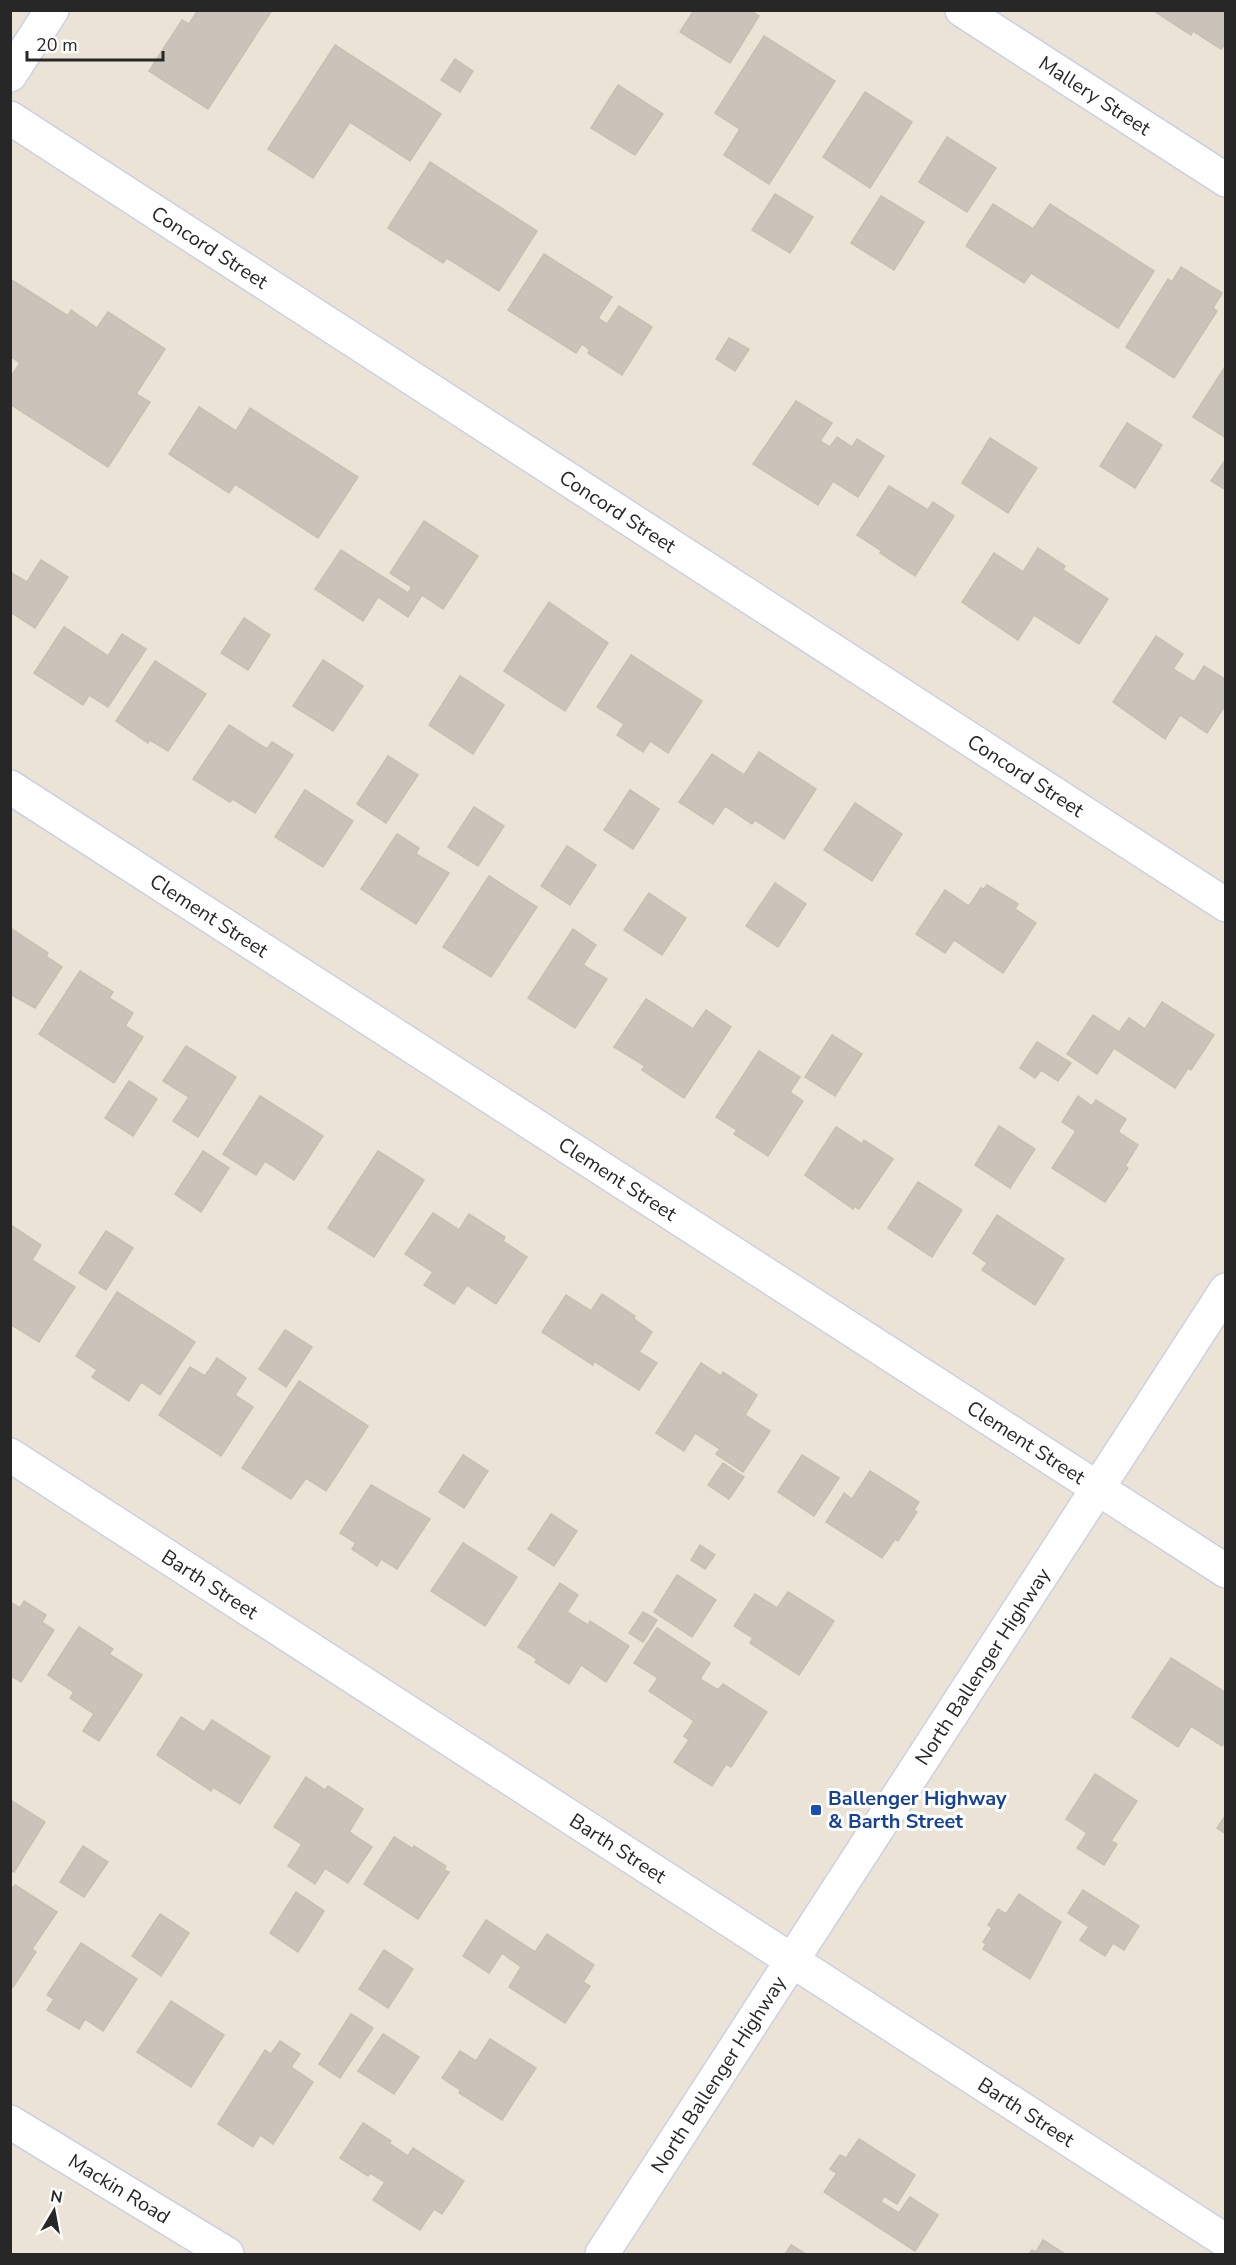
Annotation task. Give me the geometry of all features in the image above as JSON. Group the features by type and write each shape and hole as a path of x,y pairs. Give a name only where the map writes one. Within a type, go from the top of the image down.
{"street":[{"path":"10,75 52,10"},
{"name":"Mallery Street","path":"962,10 1226,180"},
{"name":"Concord Street","path":"10,117 1226,905"},
{"name":"Clement Street","path":"10,787 1226,1571"},
{"name":"North Ballenger Highway","path":"602,2254 1226,1290"},
{"name":"Barth Street","path":"10,1455 1226,2241"},
{"name":"Mackin Road","path":"10,2122 227,2254"}],"building":[{"path":"198,10 272,10 208,109 149,71 182,20 189,24"},
{"path":"694,10 750,10 759,16 730,63 680,32"},
{"path":"1226,10 1226,43 1221,49 1193,31 1191,35 1154,11"},
{"path":"764,36 835,81 769,184 724,155 740,129 715,113"},
{"path":"335,45 441,114 410,161 350,122 313,178 268,149"},
{"path":"455,59 473,71 460,92 441,80"},
{"path":"618,85 663,114 635,155 591,128"},
{"path":"865,92 912,122 870,188 823,157"},
{"path":"947,137 996,168 967,212 919,182"},
{"path":"430,162 537,231 499,291 447,258 443,263 388,228"},
{"path":"775,194 813,217 790,253 752,230"},
{"path":"881,196 924,222 894,270 851,243"},
{"path":"993,204 1033,229 1050,204 1154,271 1118,328 1031,273 1024,283 966,246"},
{"path":"544,254 612,297 598,318 607,324 619,306 652,327 622,375 588,353 590,350 582,344 576,353 508,310"},
{"path":"1181,267 1222,293 1213,308 1217,311 1174,378 1126,347 1168,279 1172,282"},
{"path":"10,279 68,316 71,310 97,328 108,312 165,349 136,394 150,402 108,467 10,404 10,378 20,363 10,356"},
{"path":"729,338 749,349 735,371 716,359"},
{"path":"1226,365 1226,438 1193,417"},
{"path":"796,401 832,423 820,441 830,447 837,437 852,447 857,439 884,456 858,497 833,481 818,505 753,464"},
{"path":"199,407 236,431 250,408 358,477 318,538 235,484 229,493 169,454"},
{"path":"1127,423 1162,445 1135,488 1100,466"},
{"path":"990,438 1037,468 1008,513 962,483"},
{"path":"1226,459 1226,490 1211,481"},
{"path":"889,486 928,510 933,502 954,516 915,576 857,535"},
{"path":"424,521 478,556 443,609 422,595 408,617 378,597 363,621 315,589 341,550 408,593 412,587 390,573"},
{"path":"1038,548 1065,566 1063,570 1108,599 1079,644 1034,615 1018,640 962,602 994,553 1023,572"},
{"path":"41,560 68,577 35,628 12,613 10,615 10,572 27,582"},
{"path":"549,602 608,643 565,711 504,671"},
{"path":"244,618 270,635 248,670 221,653"},
{"path":"64,627 108,656 122,634 146,649 108,707 89,695 83,705 34,673"},
{"path":"1156,636 1183,654 1173,669 1194,682 1204,666 1226,680 1226,704 1207,733 1180,715 1165,739 1113,702"},
{"path":"631,655 702,701 668,753 650,741 643,752 617,735 624,724 597,707"},
{"path":"323,660 363,686 333,731 293,706"},
{"path":"155,661 206,694 168,751 150,740 148,743 116,721"},
{"path":"460,676 504,705 473,754 429,725"},
{"path":"229,725 267,749 272,742 293,755 255,813 233,799 230,802 193,779"},
{"path":"759,752 816,789 784,839 755,820 752,824 725,806 713,824 679,802 712,754 744,775"},
{"path":"388,756 418,775 386,823 357,804"},
{"path":"305,790 353,821 323,867 275,837"},
{"path":"630,790 659,809 633,849 604,830"},
{"path":"855,803 902,834 872,881 824,850"},
{"path":"474,807 504,826 478,866 448,847"},
{"path":"397,834 419,848 416,854 449,873 416,924 361,889"},
{"path":"567,846 596,865 570,905 541,886"},
{"path":"489,876 537,907 491,977 443,947"},
{"path":"775,883 806,904 778,947 746,926"},
{"path":"987,885 1018,904 1015,909 1036,923 1003,973 954,940 945,953 916,934 945,890 969,906 981,888 984,889"},
{"path":"649,893 686,918 662,955 624,930"},
{"path":"10,928 48,953 46,956 62,967 35,1008 10,994"},
{"path":"573,929 596,945 583,965 607,979 575,1028 528,998"},
{"path":"80,971 113,992 109,998 133,1013 125,1026 143,1037 114,1083 39,1034"},
{"path":"646,999 693,1029 706,1010 731,1027 684,1098 642,1070 645,1066 614,1047"},
{"path":"1162,1002 1214,1035 1191,1070 1188,1068 1175,1088 1114,1048 1097,1074 1067,1054 1093,1015 1119,1032 1129,1018 1145,1029"},
{"path":"832,1035 862,1054 835,1096 805,1077"},
{"path":"1037,1042 1071,1063 1058,1081 1041,1070 1035,1078 1020,1068"},
{"path":"186,1046 236,1077 198,1137 173,1121 189,1097 163,1081"},
{"path":"759,1051 800,1077 790,1092 803,1101 768,1156 734,1134 737,1130 716,1117"},
{"path":"129,1081 157,1099 133,1136 105,1118"},
{"path":"260,1096 323,1136 294,1180 265,1161 256,1175 223,1154"},
{"path":"1078,1096 1092,1106 1096,1100 1126,1119 1118,1132 1138,1145 1125,1166 1128,1168 1105,1202 1052,1168 1076,1131 1062,1122"},
{"path":"999,1126 1035,1149 1010,1188 975,1165"},
{"path":"836,1127 862,1144 864,1140 893,1159 859,1209 854,1206 853,1209 805,1175"},
{"path":"203,1151 229,1168 201,1212 175,1194"},
{"path":"378,1151 424,1180 374,1257 328,1228"},
{"path":"918,1182 962,1210 932,1257 888,1228"},
{"path":"433,1213 459,1230 469,1214 505,1237 503,1241 527,1257 496,1304 467,1285 454,1304 424,1285 433,1272 405,1254"},
{"path":"997,1215 1064,1259 1035,1305 982,1270 987,1263 973,1253"},
{"path":"12,1226 41,1245 32,1260 75,1287 39,1342 10,1324"},
{"path":"106,1231 133,1248 106,1290 79,1273"},
{"path":"117,1292 195,1342 160,1395 141,1382 129,1401 92,1377 97,1370 76,1356"},
{"path":"602,1294 635,1316 634,1319 652,1332 639,1352 657,1363 639,1390 594,1361 593,1365 542,1332 566,1295 591,1311"},
{"path":"285,1330 312,1347 286,1387 259,1369"},
{"path":"217,1358 246,1378 235,1395 253,1407 221,1456 159,1415 190,1367 205,1376"},
{"path":"701,1363 721,1376 723,1372 757,1395 745,1415 770,1431 743,1472 716,1454 720,1449 695,1433 684,1451 656,1433"},
{"path":"299,1381 368,1426 326,1491 306,1478 291,1499 242,1468"},
{"path":"463,1455 488,1471 464,1508 439,1492"},
{"path":"802,1455 839,1478 814,1516 778,1492"},
{"path":"723,1463 744,1477 729,1499 708,1485"},
{"path":"870,1471 919,1502 914,1510 917,1512 898,1541 895,1539 882,1558 826,1522 844,1493 852,1499"},
{"path":"371,1485 430,1519 397,1569 381,1559 377,1566 352,1549 356,1543 340,1533"},
{"path":"551,1514 577,1531 554,1566 528,1549"},
{"path":"463,1543 517,1577 485,1626 431,1591"},
{"path":"700,1545 715,1555 705,1569 691,1560"},
{"path":"677,1575 716,1600 692,1637 654,1612"},
{"path":"560,1583 578,1595 567,1612 588,1625 590,1621 629,1646 606,1682 581,1665 569,1684 535,1662 537,1659 518,1647"},
{"path":"788,1592 834,1621 799,1675 750,1643 753,1638 734,1626 755,1594 777,1608"},
{"path":"24,1601 46,1615 42,1622 54,1630 21,1682 10,1675 10,1602 20,1608"},
{"path":"643,1612 657,1620 643,1642 629,1633"},
{"path":"79,1627 113,1649 109,1654 142,1675 99,1741 83,1731 94,1714 70,1698 74,1692 48,1675"},
{"path":"657,1628 710,1663 700,1679 718,1690 723,1684 767,1712 731,1767 726,1764 712,1786 674,1762 689,1740 684,1736 694,1721 649,1691 658,1678 634,1663"},
{"path":"1171,1658 1226,1693 1226,1740 1222,1746 1191,1726 1178,1747 1132,1717"},
{"path":"181,1717 204,1732 212,1720 270,1757 240,1804 213,1787 211,1791 157,1755"},
{"path":"1095,1774 1137,1801 1111,1841 1117,1844 1104,1865 1077,1848 1087,1833 1066,1819"},
{"path":"306,1777 325,1790 328,1786 363,1809 349,1832 372,1847 348,1883 325,1868 315,1884 288,1866 302,1844 274,1827"},
{"path":"10,1800 45,1822 14,1872 10,1870"},
{"path":"1226,1815 1226,1834 1217,1828"},
{"path":"394,1837 413,1849 414,1846 446,1866 444,1870 449,1872 418,1919 364,1884"},
{"path":"83,1846 108,1862 84,1897 60,1882"},
{"path":"15,1885 57,1912 32,1949 36,1952 13,1987 10,1986 10,1891"},
{"path":"1083,1890 1139,1926 1124,1950 1113,1943 1105,1956 1080,1940 1089,1927 1068,1913"},
{"path":"296,1892 324,1911 298,1952 270,1933"},
{"path":"1019,1894 1061,1922 1030,1979 983,1949 986,1944 983,1942 992,1928 988,1925 998,1909 1006,1914"},
{"path":"160,1914 189,1933 161,1976 132,1956"},
{"path":"486,1920 535,1952 547,1934 594,1965 583,1982 590,1986 565,2023 509,1987 521,1967 502,1953 489,1973 463,1956"},
{"path":"81,1943 137,1979 103,2031 85,2019 79,2029 47,2010 54,1999 47,1995"},
{"path":"384,1950 413,1969 388,2008 359,1989"},
{"path":"171,2001 224,2035 191,2087 137,2052"},
{"path":"351,2014 373,2028 340,2078 319,2064"},
{"path":"383,2034 419,2057 394,2094 358,2071"},
{"path":"490,2039 536,2068 502,2120 459,2093 460,2090 442,2078 460,2051 476,2061"},
{"path":"280,2041 300,2054 291,2067 313,2082 273,2144 260,2135 253,2147 218,2124 265,2050 271,2054"},
{"path":"363,2123 391,2141 389,2143 408,2156 413,2148 464,2181 442,2214 434,2209 420,2230 373,2200 385,2182 370,2173 368,2176 340,2158"},
{"path":"859,2139 915,2175 897,2204 884,2196 881,2202 899,2213 910,2197 938,2215 915,2251 824,2192 837,2173 830,2169 840,2155 846,2158"},
{"path":"1043,2240 1065,2254 1029,2254 1032,2250 1036,2252"},
{"path":"791,2245 806,2254 785,2254"}],"place":[{"name":"Ballenger Highway & Barth Street","path":"816,1810"}]}
